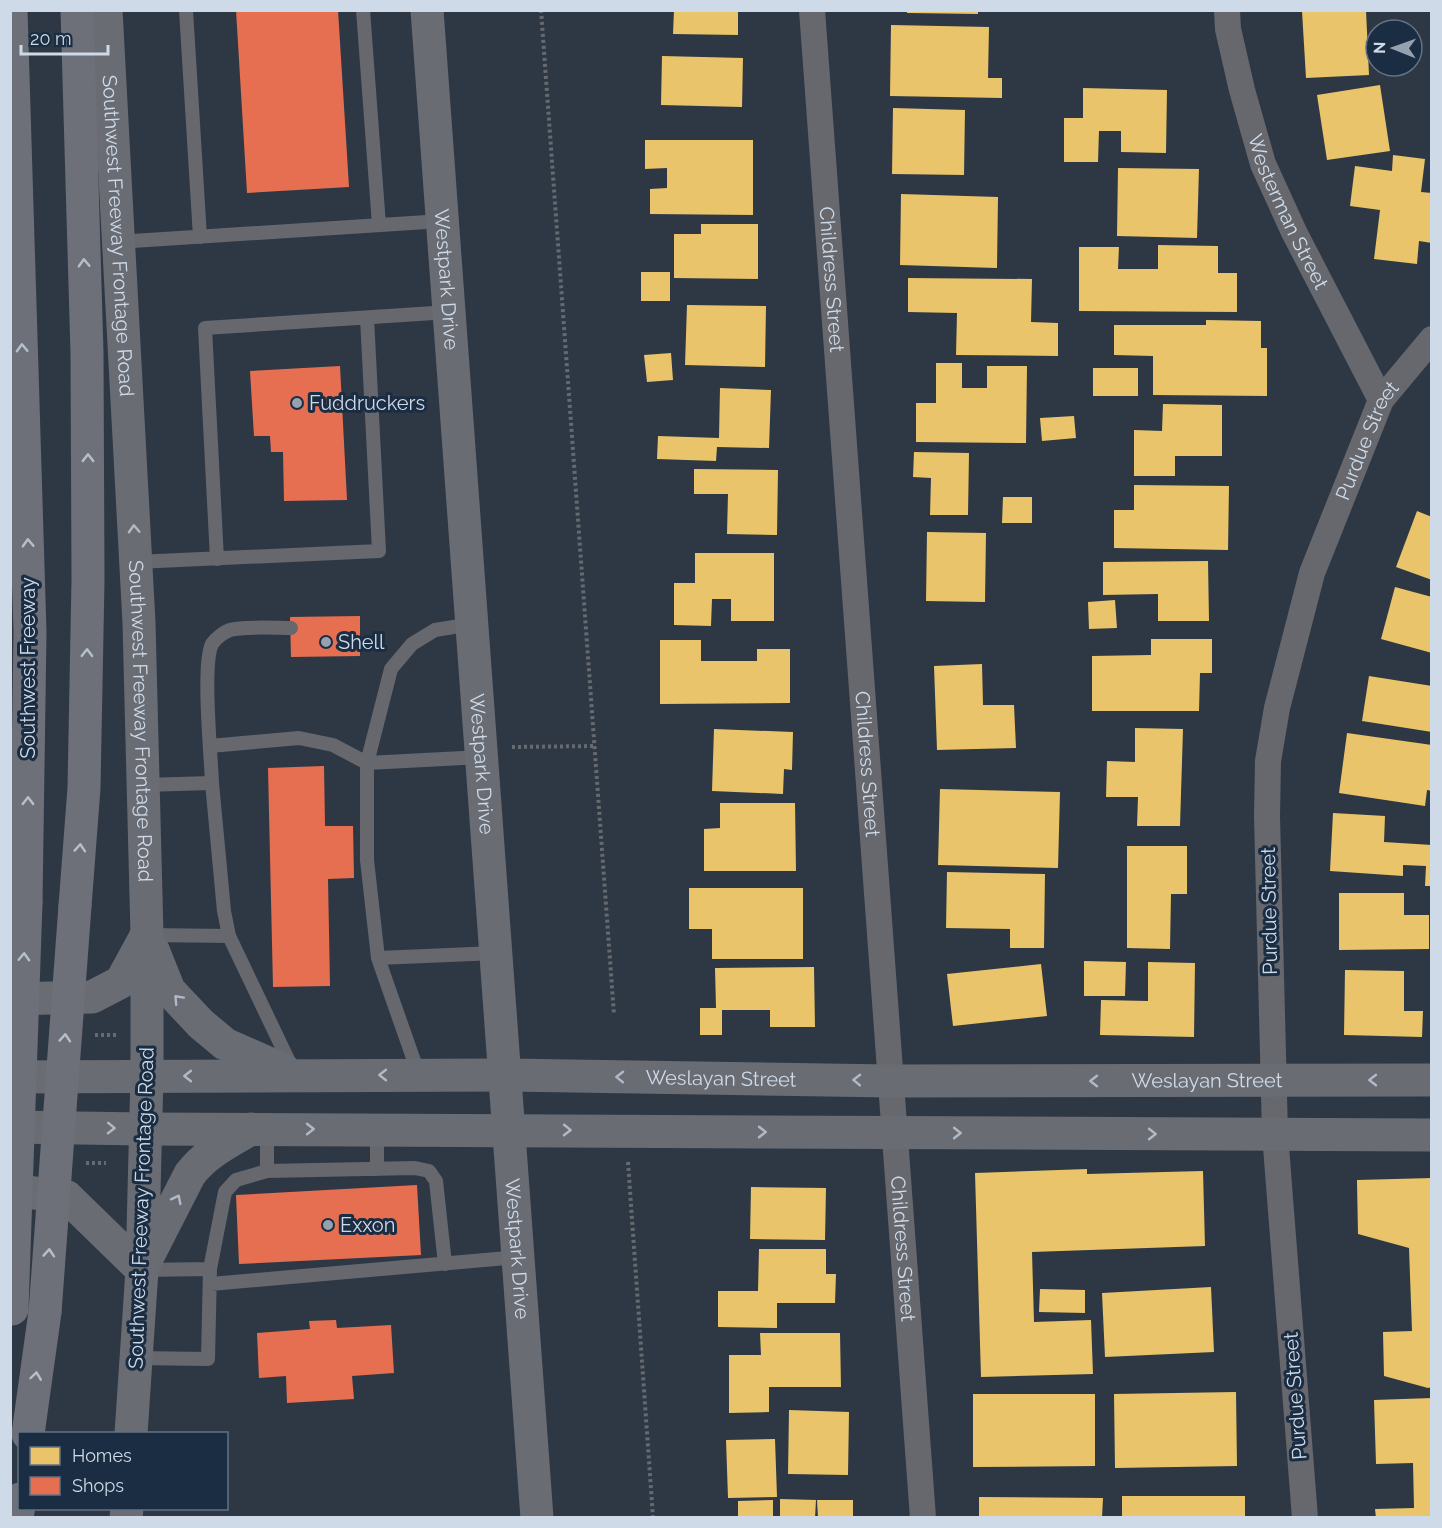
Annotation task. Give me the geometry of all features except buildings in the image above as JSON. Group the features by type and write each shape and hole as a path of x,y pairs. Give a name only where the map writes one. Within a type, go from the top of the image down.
{"highway":[{"name":"Southwest Freeway","path":"11,10 30,632 26,902 11,1317"},
{"path":"28,1432 45,1312 84,788 88,580 87,353 77,10"}],"main road":[{"name":"Southwest Freeway Frontage Road","path":"106,10 136,562 147,935 147,1076 141,1270 131,1432"},
{"name":"Westpark Drive","path":"427,10 537,1518"},
{"path":"10,999 92,997 121,982 147,935"},
{"path":"147,935 169,990 201,1024 225,1044 296,1076"},
{"name":"Weslayan Street","path":"10,1077 505,1075 891,1081 1431,1080"},
{"path":"10,1126 145,1129 1431,1135"},
{"path":"10,1190 67,1197 141,1270 196,1166 205,1158 259,1129"}],"street":[{"name":"Childress Street","path":"812,10 923,1518"},
{"name":"Westerman Street","path":"1227,10 1228,29 1242,90 1263,164 1294,232 1381,400"},
{"name":"Purdue Street","path":"1305,1518 1275,1134 1267,816 1270,751 1280,696 1312,573 1381,400 1431,339"}],"lane":[{"path":"186,10 200,237"},
{"path":"363,10 379,225"},
{"path":"117,242 442,221"},
{"path":"217,559 205,328 449,312"},
{"path":"136,562 379,551 367,318"},
{"path":"419,1075 378,958 367,861 367,762 391,669 412,644 435,630 472,624"},
{"path":"291,628 230,630 221,635 212,644 208,659 208,679 212,783 224,911 229,936 296,1076"},
{"path":"210,746 299,738 333,745 367,762 481,752"},
{"path":"143,785 212,783"},
{"path":"147,935 229,936"},
{"path":"378,958 496,953"},
{"path":"259,1129 267,1171"},
{"path":"377,1130 378,1169"},
{"path":"135,1358 208,1359 210,1269 225,1192 236,1180 267,1171 415,1168 429,1171 436,1181 445,1264"},
{"path":"211,1284 518,1257"},
{"path":"141,1270 210,1269"}],"path":[{"path":"541,10 614,1015"},
{"path":"481,752 596,746"},
{"path":"626,1131 653,1518"}],"place":[{"name":"Fuddruckers","path":"297,403"},
{"name":"Shell","path":"326,642"},
{"name":"Exxon","path":"328,1225"}]}
